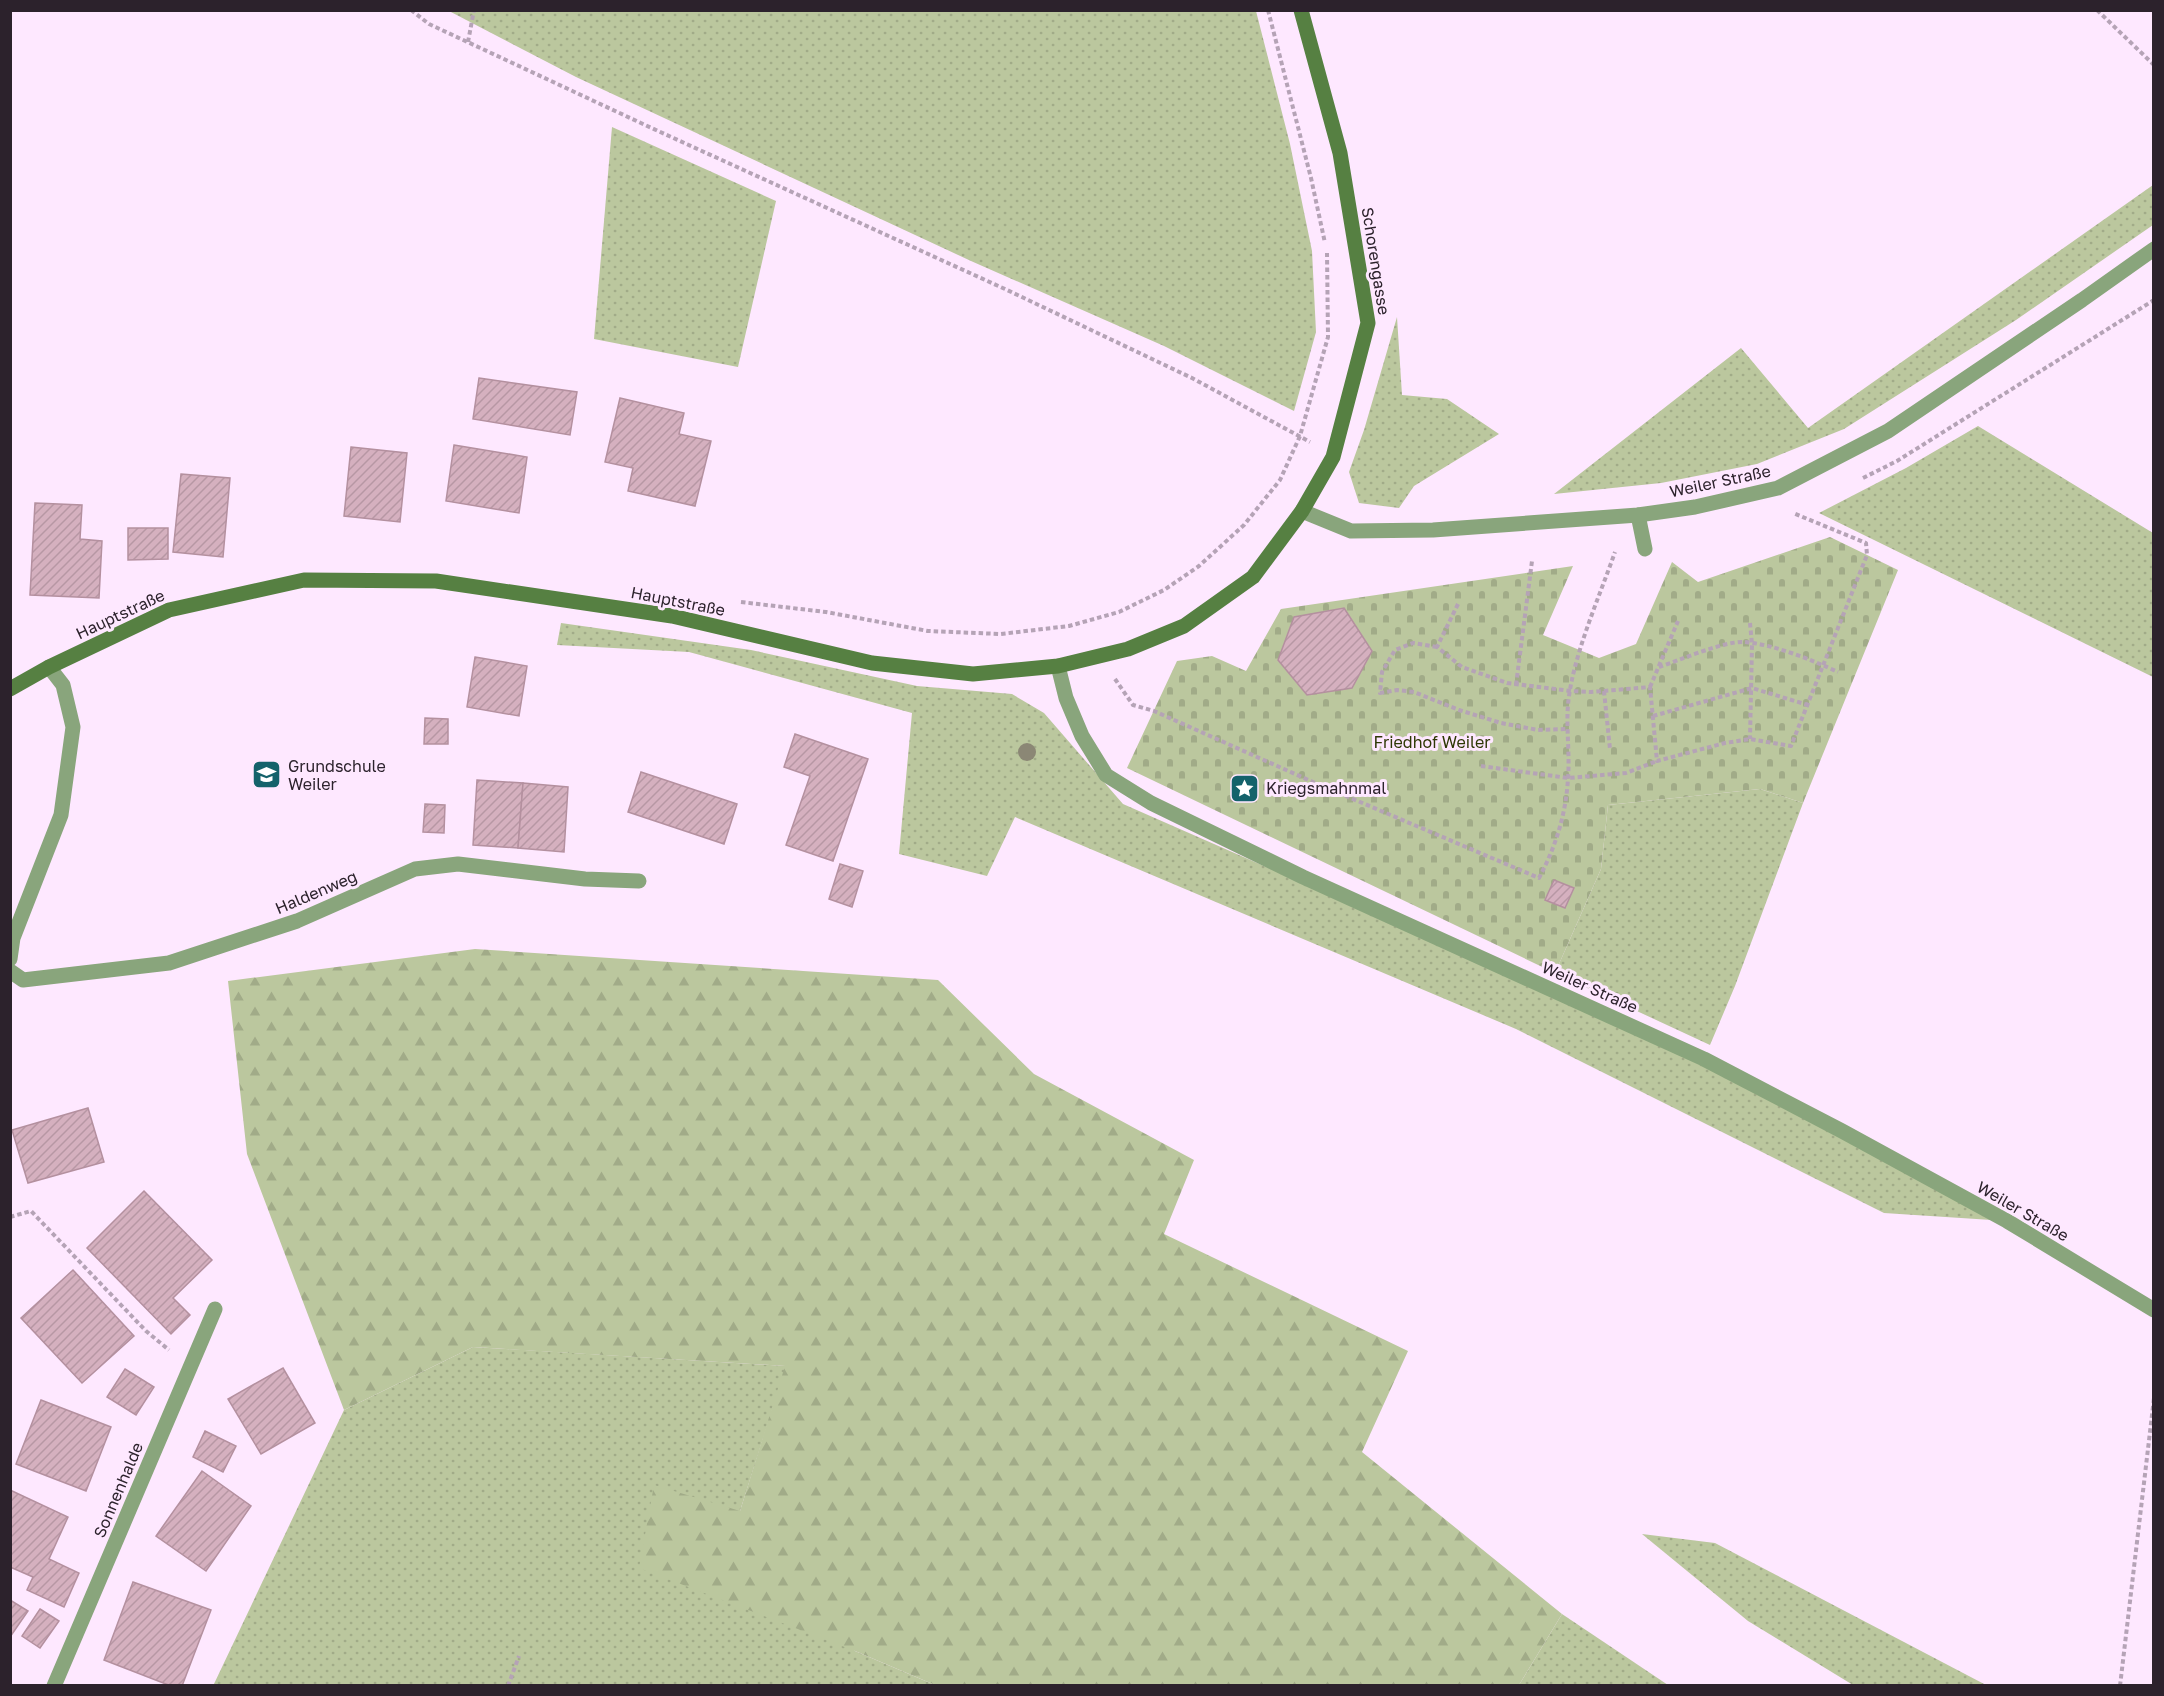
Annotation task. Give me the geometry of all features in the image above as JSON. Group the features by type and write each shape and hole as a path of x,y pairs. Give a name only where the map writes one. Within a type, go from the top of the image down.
{"street":[{"name":"Schorengasse","path":"1301,10 1340,153 1368,324 1333,457 1302,511"},
{"name":"Weiler Straße","path":"1302,511 1351,531 1433,530 1638,515 1695,507 1778,488 1898,424 2154,249"},
{"name":"Hauptstraße","path":"10,690 49,667 169,610 304,580 436,581 632,609 884,664 974,674 1058,666 1128,649 1184,626 1253,577 1302,511"},
{"path":"1638,515 1645,549"},
{"name":"Weiler Straße","path":"1058,666 1066,698 1082,736 1106,775 1151,803 1303,877 1704,1059 1997,1215 2154,1310"},
{"path":"10,959 13,938 61,816 67,775 73,727 63,685 49,667"},
{"name":"Haldenweg","path":"10,971 23,980 169,963 297,921 415,869 458,864 585,879 639,881"},
{"name":"Sonnenhalde","path":"54,1686 215,1308"}],"path":[{"path":"411,10 429,24 1192,378 1300,436 1333,457"},
{"path":"468,42 474,10"},
{"path":"733,601 826,612 928,631 1001,634 1069,626 1119,612 1164,590 1199,566 1244,525 1280,480 1300,436 1328,337 1327,253 1311,178 1268,10"},
{"path":"2097,10 2154,65"},
{"path":"1855,482 1897,461 2154,300"},
{"path":"1786,516 1803,508"},
{"path":"1480,766 1568,778 1626,773 1657,761 1725,742 1750,739 1791,746 1867,555 1866,543 1793,513"},
{"path":"1099,656 1133,705 1155,711 1313,782 1539,878 1564,819 1568,778 1570,691 1575,668 1615,552"},
{"path":"1516,685 1532,561"},
{"path":"1437,647 1458,604"},
{"path":"1657,761 1650,687 1678,621"},
{"path":"1750,623 1752,644 1750,739"},
{"path":"1659,667 1723,646 1743,642 1768,646 1838,672"},
{"path":"1568,729 1538,730 1501,723 1459,710 1414,692 1397,690 1380,693 1382,672 1395,650 1413,643 1437,647 1462,667 1516,685 1570,691 1650,687"},
{"path":"1653,716 1752,687 1808,705"},
{"path":"1604,691 1610,749"},
{"path":"10,1216 31,1211 146,1330 190,1368"},
{"path":"2120,1686 2154,1398"},
{"path":"508,1686 519,1656"}],"green space":[{"path":"449,11 1256,11 1290,144 1312,251 1316,332 1294,411 1164,346 971,261 576,77"},
{"path":"612,127 776,201 738,367 594,339"},
{"path":"2153,185 2153,225 2016,320 1844,429 1757,464 1661,483 1554,494 1741,348 1808,428"},
{"path":"1397,317 1402,395 1447,399 1499,434 1414,486 1399,508 1359,503 1349,472 1364,430"},
{"path":"1978,426 2153,533 2153,677 1819,513 1906,468"},
{"name":"Friedhof Weiler","path":"1830,537 1898,570 1803,803 1760,789 1608,805 1601,869 1555,973 1127,768 1177,661 1212,656 1246,671 1281,609 1573,566 1543,635 1599,658 1636,644 1672,562 1698,582"},
{"path":"561,623 751,650 917,686 1012,694 1044,713 1123,804 1704,1059 2007,1221 1884,1213 1516,1029 1015,817 987,876 899,854 912,713 689,652 557,645"},
{"path":"1760,789 1803,803 1735,986 1710,1045 1555,973 1601,869 1608,805"},
{"path":"475,949 938,980 1034,1074 1194,1160 1164,1234 1408,1351 1362,1452 1562,1614 1519,1685 935,1685 855,1651 639,1568 654,1485 740,1511 785,1366 473,1347 344,1410 247,1154 228,981"},
{"path":"473,1347 786,1366 740,1511 855,1651 935,1685 213,1686 344,1410"},
{"path":"1642,1534 1715,1543 1986,1685 1853,1685 1748,1621"},
{"path":"1562,1614 1668,1685 1519,1685"}],"building":[{"path":"479,378 577,392 570,435 473,419"},
{"path":"620,398 684,413 679,434 711,441 695,506 628,491 633,468 605,462"},
{"path":"454,445 527,457 519,513 446,501"},
{"path":"351,447 407,453 400,522 344,516"},
{"path":"181,474 230,478 223,557 173,552"},
{"path":"35,503 82,505 80,539 102,541 99,598 30,595"},
{"path":"128,528 168,528 168,559 128,560"},
{"path":"1344,608 1372,651 1352,688 1307,695 1278,660 1294,617"},
{"path":"475,657 527,666 519,716 467,707"},
{"path":"425,718 448,719 448,744 424,744"},
{"path":"795,734 868,759 833,861 786,845 810,776 784,767"},
{"path":"641,772 737,804 724,844 628,812"},
{"path":"477,780 523,783 518,848 473,845"},
{"path":"523,783 568,787 564,852 518,848"},
{"path":"425,804 445,805 444,833 423,832"},
{"path":"840,864 863,871 852,907 829,899"},
{"path":"1554,880 1574,888 1565,908 1545,900"},
{"path":"88,1108 104,1162 28,1183 12,1130"},
{"path":"144,1191 212,1260 173,1298 190,1315 171,1334 87,1248"},
{"path":"73,1270 134,1336 82,1383 21,1318"},
{"path":"283,1368 315,1423 261,1454 228,1399"},
{"path":"125,1369 154,1387 136,1415 107,1397"},
{"path":"41,1400 111,1427 86,1491 16,1464"},
{"path":"205,1431 236,1446 223,1472 193,1457"},
{"path":"202,1471 251,1506 206,1571 156,1536"},
{"path":"10,1490 68,1517 49,1559 79,1573 64,1607 27,1590 33,1577 10,1567"},
{"path":"133,1582 211,1610 182,1686 171,1686 104,1660"},
{"path":"10,1600 28,1611 10,1637"},
{"path":"40,1609 59,1621 40,1648 22,1636"}],"place":[{"name":"Grundschule Weiler","path":"267,775"},
{"name":"Kriegsmahnmal","path":"1245,788"}]}
